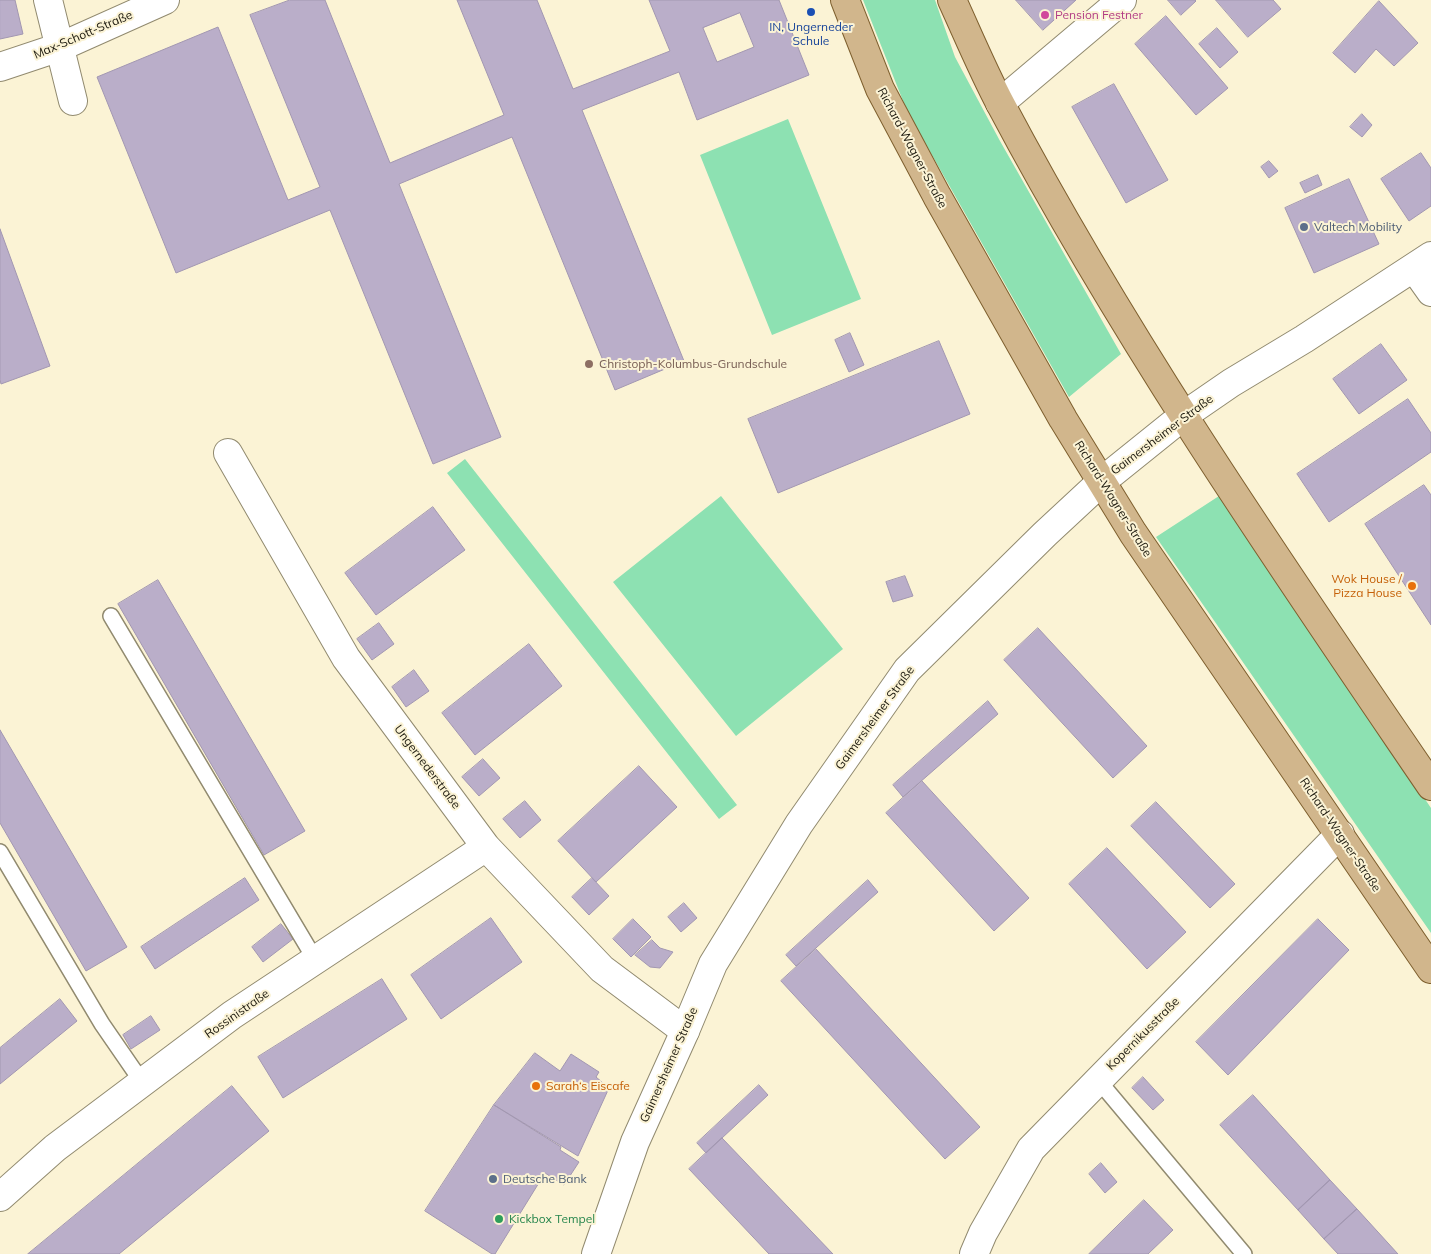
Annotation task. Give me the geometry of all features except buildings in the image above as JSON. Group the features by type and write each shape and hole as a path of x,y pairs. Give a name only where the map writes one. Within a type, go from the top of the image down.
{"main road":[{"name":"Richard-Wagner-Straße","path":"845,0 880,89 932,188 1014,336 1101,482 1133,533 1431,969"},
{"path":"952,0 1000,103 1085,256 1224,480 1431,786"}],"street":[{"path":"48,0 73,101"},
{"name":"Max-Schott-Straße","path":"0,67 60,47 166,0"},
{"path":"1000,103 1122,0"},
{"path":"1423,262 1431,292"},
{"name":"Gaimersheimer Straße","path":"596,1254 635,1142 713,964 799,824 907,670 1059,520 1101,482 1183,416 1231,383 1304,339 1423,262"},
{"name":"Ungernederstraße","path":"228,453 346,658 486,847 602,969 685,1031"},
{"name":"Kopernikusstraße","path":"974,1254 983,1233 1031,1148 1340,834"},
{"name":"Rossinistraße","path":"0,1197 56,1148 232,1015 486,847"}],"lane":[{"path":"111,616 316,960"},
{"path":"0,852 102,1024 142,1082"},
{"path":"1098,1080 1244,1254"}],"green space":[{"path":"863,0 935,0 955,57 1000,141 1121,354 1069,397 907,111"},
{"path":"788,119 861,299 772,335 700,155"},
{"path":"465,459 737,805 719,819 447,473"},
{"path":"721,496 843,649 736,736 613,582"},
{"path":"1219,496 1431,808 1431,933 1156,537"}],"place":[{"name":"IN, Ungerneder Schule","path":"811,12"},
{"name":"Pension Festner","path":"1045,15"},
{"name":"Valtech Mobility","path":"1304,227"},
{"name":"Christoph-Kolumbus-Grundschule","path":"589,364"},
{"name":"Wok House / Pizza House","path":"1412,586"},
{"name":"Sarah‘s Eiscafe","path":"536,1086"},
{"name":"Deutsche Bank","path":"493,1179"},
{"name":"Kickbox Tempel","path":"499,1219"}]}
